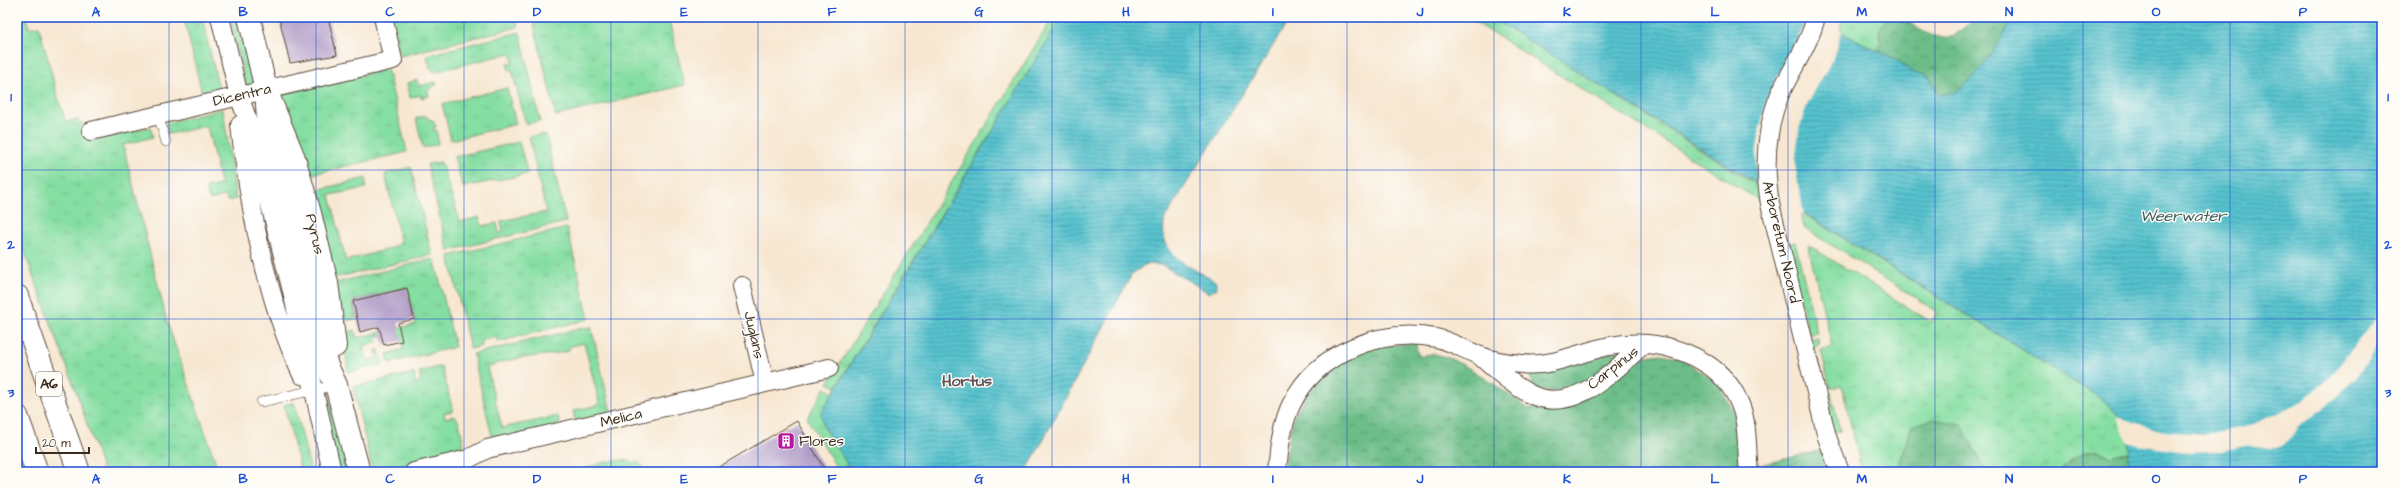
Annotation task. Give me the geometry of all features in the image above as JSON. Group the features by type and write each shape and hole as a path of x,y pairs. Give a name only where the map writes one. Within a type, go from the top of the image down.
{"main road":[{"name":"Pyrus","path":"249,17 266,90 268,120 328,366 336,385 359,472"},
{"name":"A6","path":"17,296 79,472"},
{"path":"17,416 37,472"}],"street":[{"path":"220,17 239,96 250,126 292,291 332,472"},
{"name":"Dicentra","path":"91,132 393,60 383,17"},
{"name":"Arboretum Noord","path":"1816,17 1804,49 1780,94 1769,129 1766,154 1766,180 1770,204 1828,437 1840,472"},
{"name":"Juglans","path":"742,286 765,384"},
{"name":"Carpinus","path":"1277,472 1287,418 1292,403 1316,372 1338,355 1365,343 1395,336 1412,336 1451,342 1479,355 1523,365 1558,360 1610,346 1670,346 1688,353 1705,363 1724,379 1740,402 1746,422 1749,472"},
{"name":"Carpinus","path":"1479,355 1530,394 1546,399 1559,399 1570,398 1594,386 1643,345"},
{"name":"Melica","path":"414,472 468,459 487,449 829,368"}],"lane":[{"path":"158,115 166,142"},
{"path":"261,402 336,385"}],"green space":[{"path":"17,17 26,17 29,28 39,26 58,98 66,122 78,119 84,125 88,142 150,127 153,137 123,145 167,322 219,472 103,472 76,391 17,232"},
{"path":"191,17 202,17 220,93 203,98 185,22"},
{"path":"230,17 237,17 254,85 246,87"},
{"path":"391,17 516,17 518,27 400,56"},
{"path":"532,17 668,17 685,85 556,116"},
{"path":"1053,17 1062,17 836,387 828,383"},
{"path":"1467,17 1491,17 1760,187 1763,203"},
{"path":"1842,17 1888,17 1879,30 1881,46 1877,50 1840,32"},
{"path":"1888,17 1902,19 1922,31 1936,37 1953,37 1974,21 1980,19 2014,17 1988,59 1971,80 1954,92 1938,95 1929,76 1913,73 1897,60 1877,50 1881,46 1879,30"},
{"path":"520,32 540,121 526,124 512,70 509,70 507,64 513,62 511,53 434,72 430,68 427,55"},
{"path":"387,69 407,152 313,174 309,173 281,95"},
{"path":"417,80 419,86 436,82 437,84 428,90 429,96 421,98 420,95 410,98 407,83"},
{"path":"507,88 516,124 451,140 442,104"},
{"path":"223,109 236,199 227,201 226,196 209,200 206,188 221,185 207,126 169,134 166,123"},
{"path":"427,116 429,120 433,120 436,127 433,128 434,131 437,130 438,144 423,148 416,118"},
{"path":"543,134 546,135 566,222 448,251 427,164 441,162 460,222 479,217 482,226 497,223 499,233 503,232 501,221 546,212 529,137"},
{"path":"519,142 528,174 463,187 454,157"},
{"path":"411,167 432,255 334,278 313,191 366,178 366,188 330,195 346,261 388,249 401,243 385,174"},
{"path":"1801,212 2103,400 2119,416 2126,429 2130,452 2111,457 2098,450 2071,459 2059,472 1986,472 1912,426 1898,468 1894,472 1862,472 1842,386 1830,388 1821,350 1832,347 1808,245 1931,322 1938,312 1804,228"},
{"path":"567,228 589,319 498,342 496,337 481,341 482,346 470,349 449,256"},
{"path":"1795,242 1817,333 1809,335 1787,244"},
{"path":"432,259 435,261 455,347 389,363 387,354 404,349 399,331 376,337 377,343 363,346 367,360 378,358 376,350 379,350 383,365 348,372 343,333 355,330 357,338 416,324 407,287 353,301 356,319 342,322 335,283"},
{"path":"591,326 611,412 575,421 573,411 598,405 599,401 584,343 571,346 568,351 506,361 487,368 502,428 558,416 560,425 493,441 473,354 587,327 588,329"},
{"path":"1818,338 1819,345 1814,346 1826,394 1831,393 1840,431 1832,432 1810,340"},
{"path":"1416,342 1417,352 1421,357 1431,354 1460,363 1476,372 1529,409 1538,408 1537,403 1647,356 1660,354 1679,357 1717,382 1737,417 1743,472 1283,472 1294,416 1309,391 1332,368 1366,349"},
{"path":"1629,349 1585,384 1560,392 1533,389 1529,370"},
{"path":"438,367 442,368 453,411 444,413 445,418 455,416 459,422 464,447 458,450 459,455 437,457 393,468 372,468 353,387 414,373 415,383 421,381 419,372"},
{"path":"825,388 833,393 823,409 824,428 852,472 839,472 807,418"},
{"path":"329,394 348,472 340,472 321,396"},
{"path":"294,402 311,472 301,472 284,405"},
{"path":"1933,419 1961,424 1986,472 1894,472 1898,468 1912,426"},
{"path":"1823,450 1832,472 1756,472 1755,466"},
{"path":"2098,450 2111,457 2130,452 2128,472 2059,472 2067,463 2081,454"},
{"path":"623,460 639,463 649,472 576,472 604,462"}],"water":[{"path":"1062,17 1287,17 1289,20 1165,218 1165,242 1170,250 1177,258 1216,282 1217,288 1209,293 1162,265 1146,264 1132,274 1026,472 852,472 824,428 821,413"},
{"name":"Weerwater","path":"1491,17 1808,17 1897,60 1913,73 1929,76 1939,95 1954,92 1963,87 1980,70 2014,17 2382,17 2382,472 2128,472 2129,450 2126,432 2118,416 2103,400"}],"pier":[{"path":"1806,17 1813,17 1842,31 1833,58 1807,105 1799,129 1795,165 1804,216 1758,188 1756,157 1760,127 1766,105 1776,79 1798,41"},
{"path":"2382,310 2382,340 2358,375 2333,401 2298,427 2289,440 2282,446 2270,448 2250,445 2221,451 2185,452 2145,446 2127,441 2117,417 2163,431 2205,434 2245,427 2288,409 2304,399 2329,379"}],"building":[{"path":"279,17 328,17 337,55 290,63"},
{"path":"407,288 414,319 398,323 402,341 384,345 379,327 360,332 353,301"},
{"name":"Flores","path":"797,421 826,472 710,472 729,461"}],"place":[{"name":"Flores","path":"786,441"}],"district":[{"name":"Hortus","path":"967,381"}]}
